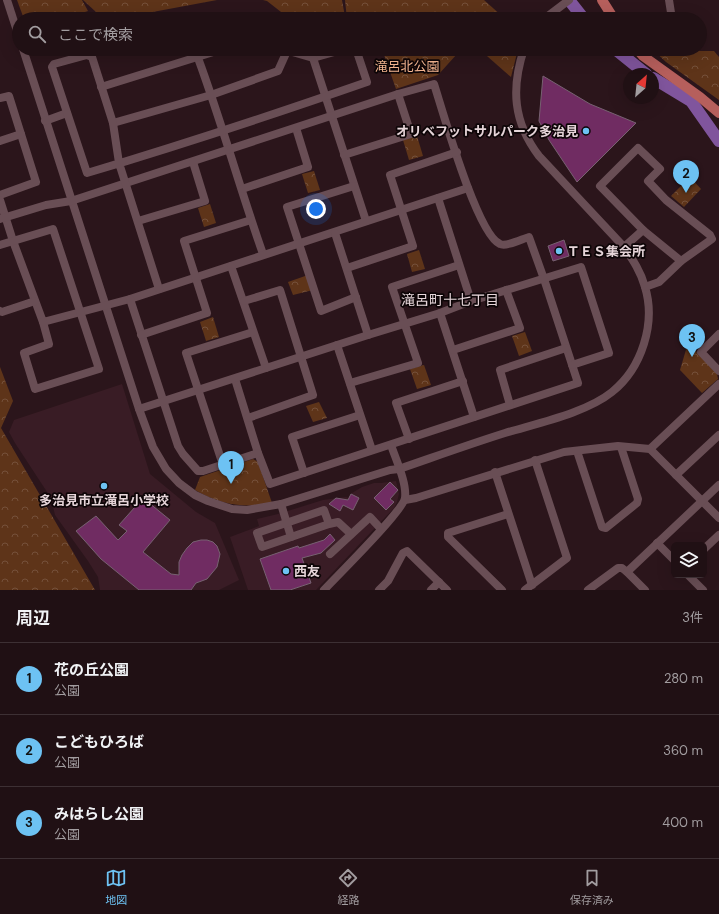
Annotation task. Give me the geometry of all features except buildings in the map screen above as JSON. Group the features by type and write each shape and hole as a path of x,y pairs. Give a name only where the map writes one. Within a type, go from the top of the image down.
{"main road":[{"path":"602,0 610,12"},
{"path":"644,56 700,97 719,113"}],"street":[{"path":"7,0 12,15"},
{"path":"553,12 569,0"},
{"path":"669,0 671,12"},
{"path":"25,56 105,306 153,447 166,469 178,483 195,495 208,501 232,508 247,510 281,504 390,470 399,469 566,414 594,404 613,391 629,374 645,342 648,314 645,287 635,263 624,247 539,156 528,140 521,124 515,100 518,68 522,56"},
{"path":"83,56 54,64 52,67 87,173 222,132 368,82 359,56"},
{"path":"90,56 92,57 113,124 119,163 159,288"},
{"path":"101,87 204,56"},
{"path":"113,124 211,95 278,71 282,56"},
{"path":"306,56 313,58 320,56"},
{"path":"198,58 263,254"},
{"path":"313,58 366,221"},
{"path":"3,218 46,205 71,201 332,117 398,94 434,84 468,188 480,216 500,245 506,245 529,237 578,383 270,484 258,453 235,379"},
{"path":"344,155 411,134 398,94"},
{"path":"0,98 9,96 36,182 0,195"},
{"path":"45,121 67,114"},
{"path":"242,189 308,167 296,128"},
{"path":"0,141 21,134"},
{"path":"645,287 659,282 681,261 712,239 710,235 666,200 648,181 660,170 638,148 600,186 643,230 681,261"},
{"path":"347,268 413,246 390,175 457,152"},
{"path":"138,221 205,201 193,162"},
{"path":"354,186 287,207 321,311 356,298"},
{"path":"43,322 130,299 159,288 196,278 263,254 299,244 468,188"},
{"path":"438,198 471,301"},
{"path":"0,200 3,218 13,241 43,322 49,344 24,353 35,389 98,369 53,229 13,241 0,245"},
{"path":"140,335 207,313 184,240 251,220"},
{"path":"624,247 643,230"},
{"path":"335,232 368,335"},
{"path":"350,383 418,363 392,287 459,265"},
{"path":"231,266 266,368"},
{"path":"139,409 440,313 471,301 581,267 609,353 572,365"},
{"path":"244,301 280,290 313,395 248,418"},
{"path":"453,350 520,328 506,290"},
{"path":"130,299 140,335 178,446 192,465 198,471 223,465 258,453"},
{"path":"0,311 2,312 35,301"},
{"path":"440,313 474,417"},
{"path":"223,465 186,354 253,332"},
{"path":"719,334 701,352 719,371"},
{"path":"337,346 372,450"},
{"path":"510,405 500,370 566,348"},
{"path":"409,439 396,403 463,381"},
{"path":"650,449 719,384"},
{"path":"304,473 292,436 360,415"},
{"path":"676,475 719,434"},
{"path":"324,590 393,518 405,500 404,482 391,445"},
{"path":"405,500 416,498 494,472 564,452 621,447 650,449 719,518"},
{"path":"577,451 602,527 606,528 637,503 638,499 621,447"},
{"path":"494,472 508,514 528,587 567,558 535,460"},
{"path":"627,572 719,485"},
{"path":"281,504 291,537"},
{"path":"329,524 324,510 257,533 262,547 338,522 352,534"},
{"path":"502,590 448,538 448,533 508,514"},
{"path":"330,554 370,517 381,529"},
{"path":"707,546 719,535"},
{"path":"657,543 671,557"},
{"path":"379,590 388,581 403,553 407,551 447,590"},
{"path":"588,590 618,568 622,568 627,572 642,589"},
{"path":"691,578 703,590"},
{"path":"431,590 439,582"}],"shaded area":[{"name":"多治見市立滝呂小学校","path":"122,384 150,474 196,512 215,523 239,580 219,590 100,590 98,577 55,515 51,498 9,432 14,420"},
{"path":"396,481 399,494 394,508 316,590 248,590 230,537 259,526 257,519 323,500 346,497 349,498 352,493 362,487 374,483"}],"green space":[{"path":"17,0 82,0 88,11 85,12 21,12"},
{"path":"83,0 217,0 153,12 96,12"},
{"path":"263,0 342,0 344,12 281,12 267,1"},
{"path":"345,0 484,0 497,12 346,12"},
{"path":"707,51 714,51 719,57 719,100 660,56 707,56"},
{"name":"滝呂北公園","path":"384,56 455,56 438,75 396,89"},
{"path":"487,56 516,56 511,77"},
{"path":"417,136 423,156 409,160 403,140"},
{"path":"314,171 320,190 308,193 302,174"},
{"path":"690,177 701,189 684,207 671,196"},
{"path":"210,204 216,223 204,227 198,208"},
{"path":"419,250 425,269 412,272 407,254"},
{"path":"308,275 313,290 293,295 288,282"},
{"path":"213,317 219,337 206,341 200,322"},
{"path":"525,332 532,351 519,356 512,336"},
{"path":"688,343 717,374 718,379 702,393 680,370"},
{"path":"424,365 431,385 417,389 410,369"},
{"path":"0,367 13,401 1,428 95,590 0,590"},
{"path":"319,402 327,418 313,422 306,406"},
{"path":"253,459 258,462 272,503 262,505 232,504 213,499 195,490 200,477"}],"waterway":[{"path":"569,0 578,12"},
{"path":"624,56 639,68"},
{"path":"659,82 691,101 719,141"}],"place":[{"name":"オリベフットサルパーク多治見","path":"586,131"},
{"name":"こどもひろば","path":"686,193"},
{"name":"ＴＥＳ集会所","path":"559,251"},
{"name":"みはらし公園","path":"692,357"},
{"name":"花の丘公園","path":"231,484"},
{"name":"多治見市立滝呂小学校","path":"104,486"},
{"name":"西友","path":"286,571"}],"district":[{"name":"滝呂町十七丁目","path":"450,300"}]}
